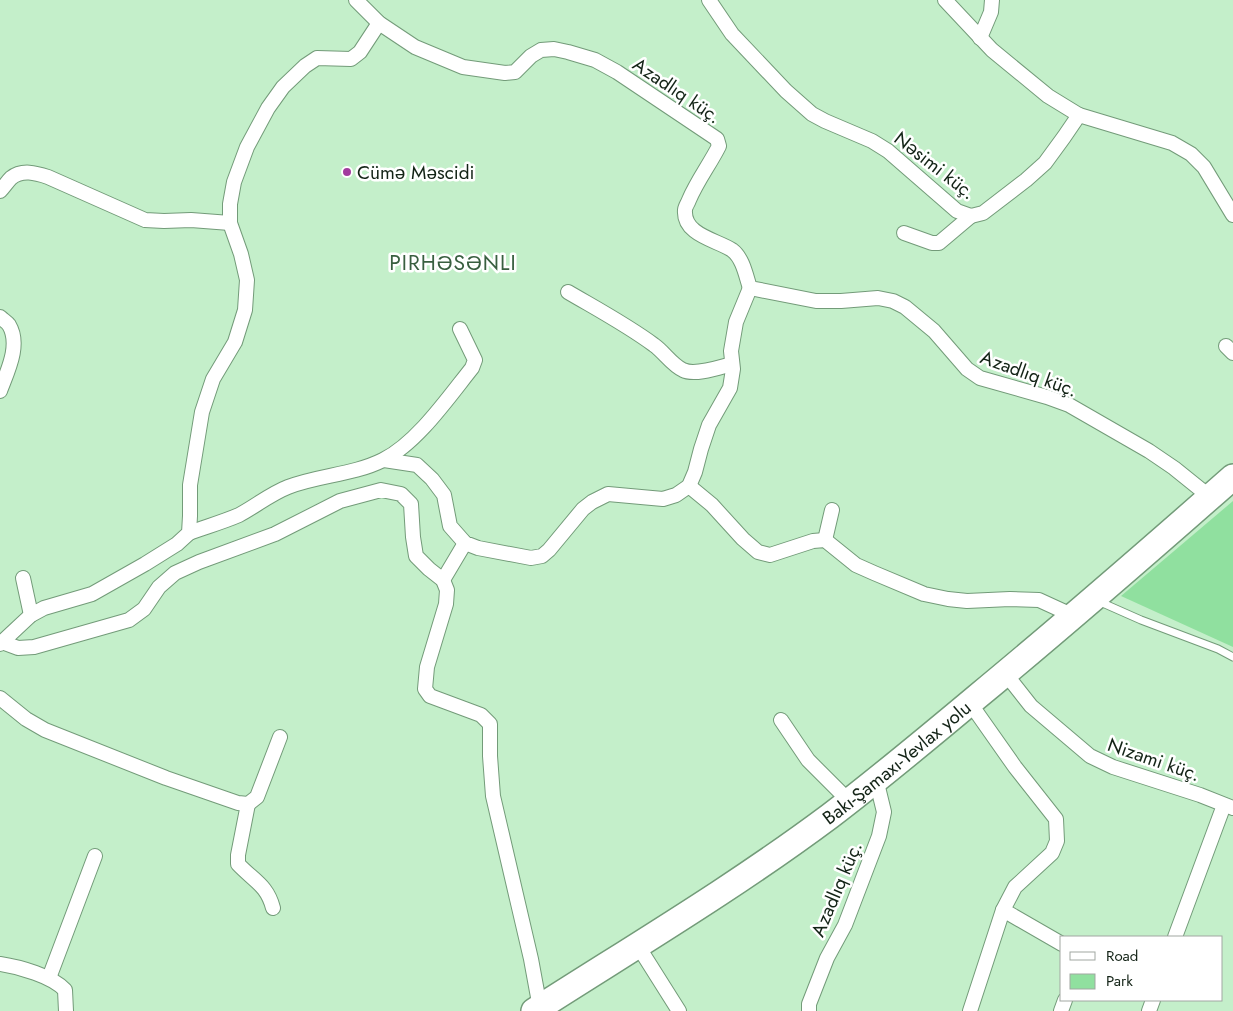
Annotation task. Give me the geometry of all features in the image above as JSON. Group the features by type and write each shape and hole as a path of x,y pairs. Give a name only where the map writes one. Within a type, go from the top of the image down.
{"highway":[{"name":"Bakı-Şamaxı-Yevlax yolu","path":"539,1010 750,873 849,801 970,703 1233,477"}],"street":[{"path":"188,532 190,485 202,412 213,379 235,342 245,310 247,280 241,254 230,223 230,204 234,182 268,108 283,87 305,66 317,58 351,59 360,52 379,23 356,0"},
{"name":"Nəsimi küç.","path":"709,0 732,34 786,91 812,114 825,122 872,142 888,152 957,211 971,216 983,213 1045,163 1078,115"},
{"path":"945,0 992,50 1048,96 1078,115 1172,143 1191,154 1204,166 1233,215"},
{"path":"980,38 991,12 992,0"},
{"name":"Azadlıq küç.","path":"379,23 415,47 463,67 505,73 516,72 531,56 541,50 554,49 595,60 617,72 717,139 719,146 692,192 685,210 687,221 692,228 704,237 732,250 736,254 750,288 816,302 841,302 878,298 893,301 905,307 934,331 967,370 980,378 1069,405 1149,451 1174,468 1210,498"},
{"path":"0,191 12,177 24,173 36,173 145,220 191,220 230,223"},
{"path":"904,232 932,243 939,243 971,216"},
{"path":"384,460 416,465 432,479 444,495 450,526 465,543 478,548 531,558 542,556 583,509 608,494 663,499 676,496 689,486 709,425 730,388 733,369 731,351 736,322 750,288"},
{"path":"568,292 636,332 657,347 684,371 698,372 732,364"},
{"path":"0,317 8,324 14,336 13,356 0,391"},
{"path":"460,329 475,360 472,368 426,425 408,444 384,460 359,469 287,487 238,515 188,532 177,544 92,594 44,608 31,614 1,643 18,648 34,647 129,620 144,609 159,587 175,573 199,562 275,534 340,501 381,490 401,494 411,504 416,556 443,580 447,590 446,604 427,667 425,689 430,696 481,715 490,724 493,796 531,959 539,1010"},
{"path":"689,486 712,505 743,539 758,552 770,555 813,541 825,540 856,565 924,594 967,601 1039,600 1063,611 1071,617"},
{"path":"825,540 832,510"},
{"path":"443,580 465,543"},
{"path":"23,578 31,614"},
{"name":"Nizami küç.","path":"1005,673 1031,706 1090,756 1113,768 1200,795 1228,806"},
{"path":"0,698 26,719 45,730 238,804 248,804 257,797 280,737"},
{"path":"970,703 1015,767 1056,819 1057,841 1052,853 1015,887 1003,910 970,1011"},
{"path":"781,720 808,760 849,801"},
{"name":"Azadlıq küç.","path":"809,1011 827,958 845,925 879,836 884,812 876,779"},
{"path":"248,804 238,864 265,888 273,908"},
{"path":"1175,936 1228,806"},
{"path":"49,978 95,856"},
{"path":"1003,910 1060,943"},
{"path":"638,946 679,1011"},
{"path":"0,964 49,978 60,984 66,990 66,1011"}],"lane":[{"path":"1093,598 1141,620 1218,649 1233,658"}],"green space":[{"path":"1233,501 1233,647 1121,596"}],"place":[{"name":"Cümə Məscidi","path":"347,172"}],"district":[{"name":"PIRHƏSƏNLI","path":"453,263"}]}
